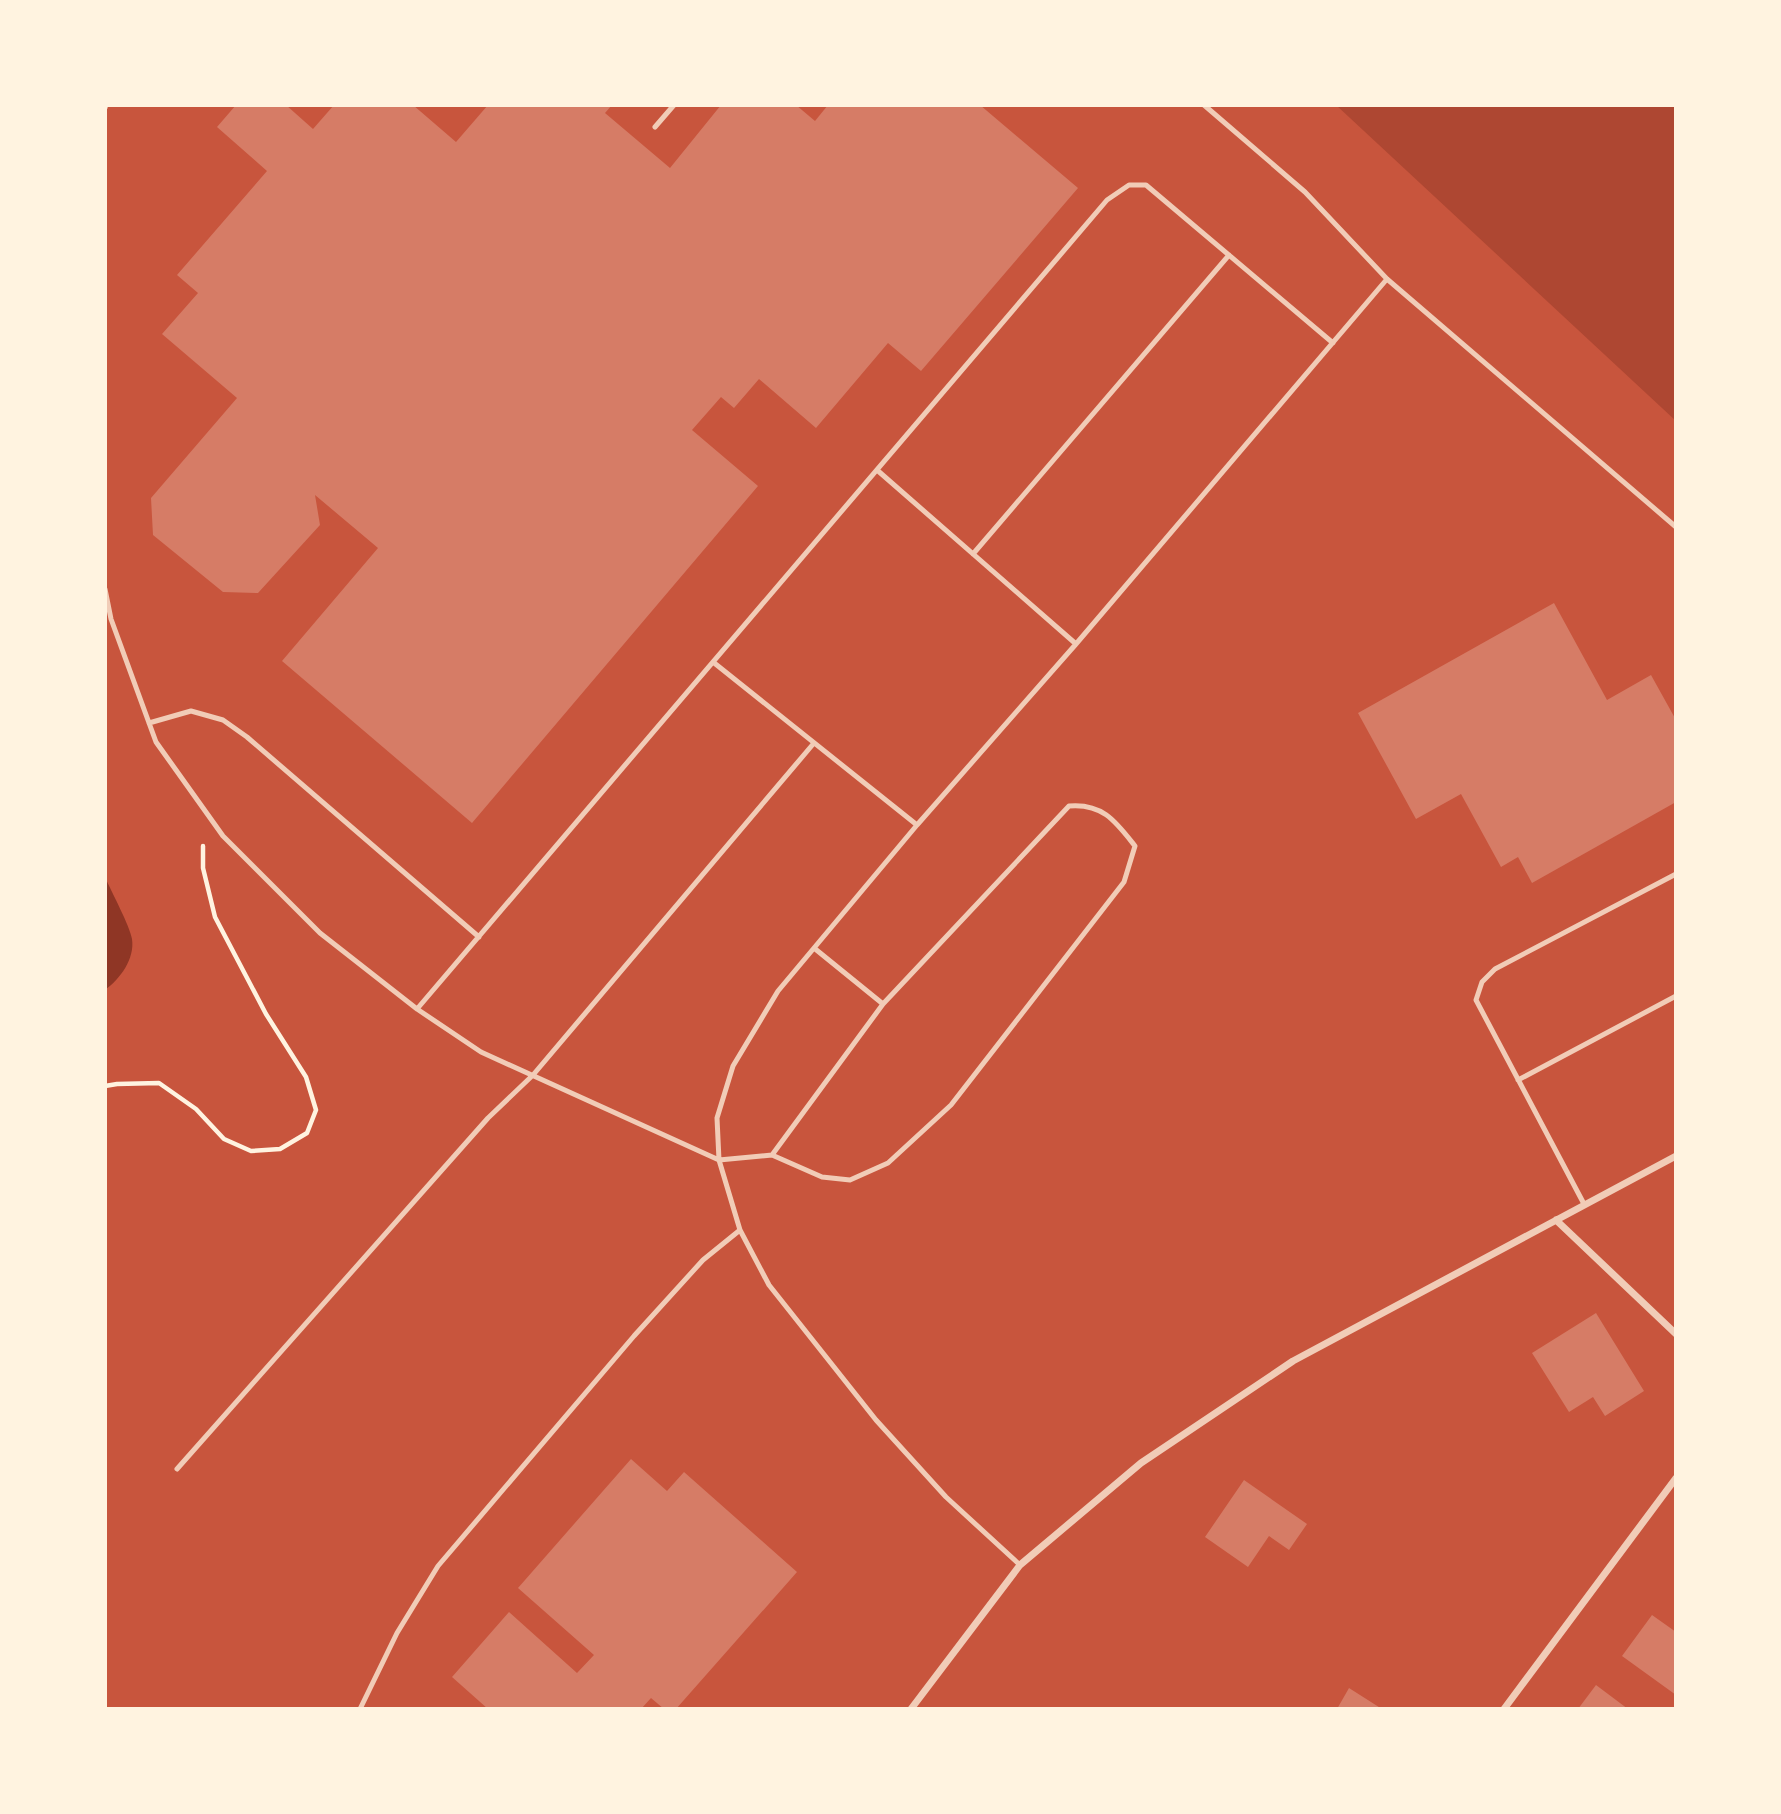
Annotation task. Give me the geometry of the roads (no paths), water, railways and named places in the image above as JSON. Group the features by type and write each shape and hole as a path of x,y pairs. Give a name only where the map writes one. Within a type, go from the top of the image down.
{"street":[{"path":"911,1709 1020,1565 1141,1463 1293,1361 1676,1156"},
{"path":"1556,1220 1676,1334"},
{"path":"1504,1709 1676,1478"}],"lane":[{"path":"655,127 674,105"},
{"path":"1204,105 1305,192 1387,279 1676,527"},
{"path":"417,1009 1107,200 1129,185 1146,185 1334,343"},
{"path":"973,554 1229,255"},
{"path":"1020,1565 946,1497 876,1420 769,1285 740,1230 719,1160 717,1118 733,1066 778,991 916,825 1076,643 1387,279"},
{"path":"877,470 1076,643"},
{"path":"105,589 111,619 156,742 223,836 320,933 417,1009 481,1052 719,1160 772,1155 822,1177 850,1180 888,1163 951,1105 1124,882 1135,846 1111,817 1084,805 1069,806 883,1004 772,1155"},
{"path":"713,662 916,825"},
{"path":"149,723 191,711 223,720 247,737 479,937"},
{"path":"177,1469 488,1118 533,1076 814,743"},
{"path":"1584,1204 1476,1000 1482,982 1495,968 1676,874"},
{"path":"814,948 883,1004"},
{"path":"1518,1080 1676,996"},
{"path":"360,1709 397,1633 438,1566 634,1336 703,1260 740,1230"}]}
